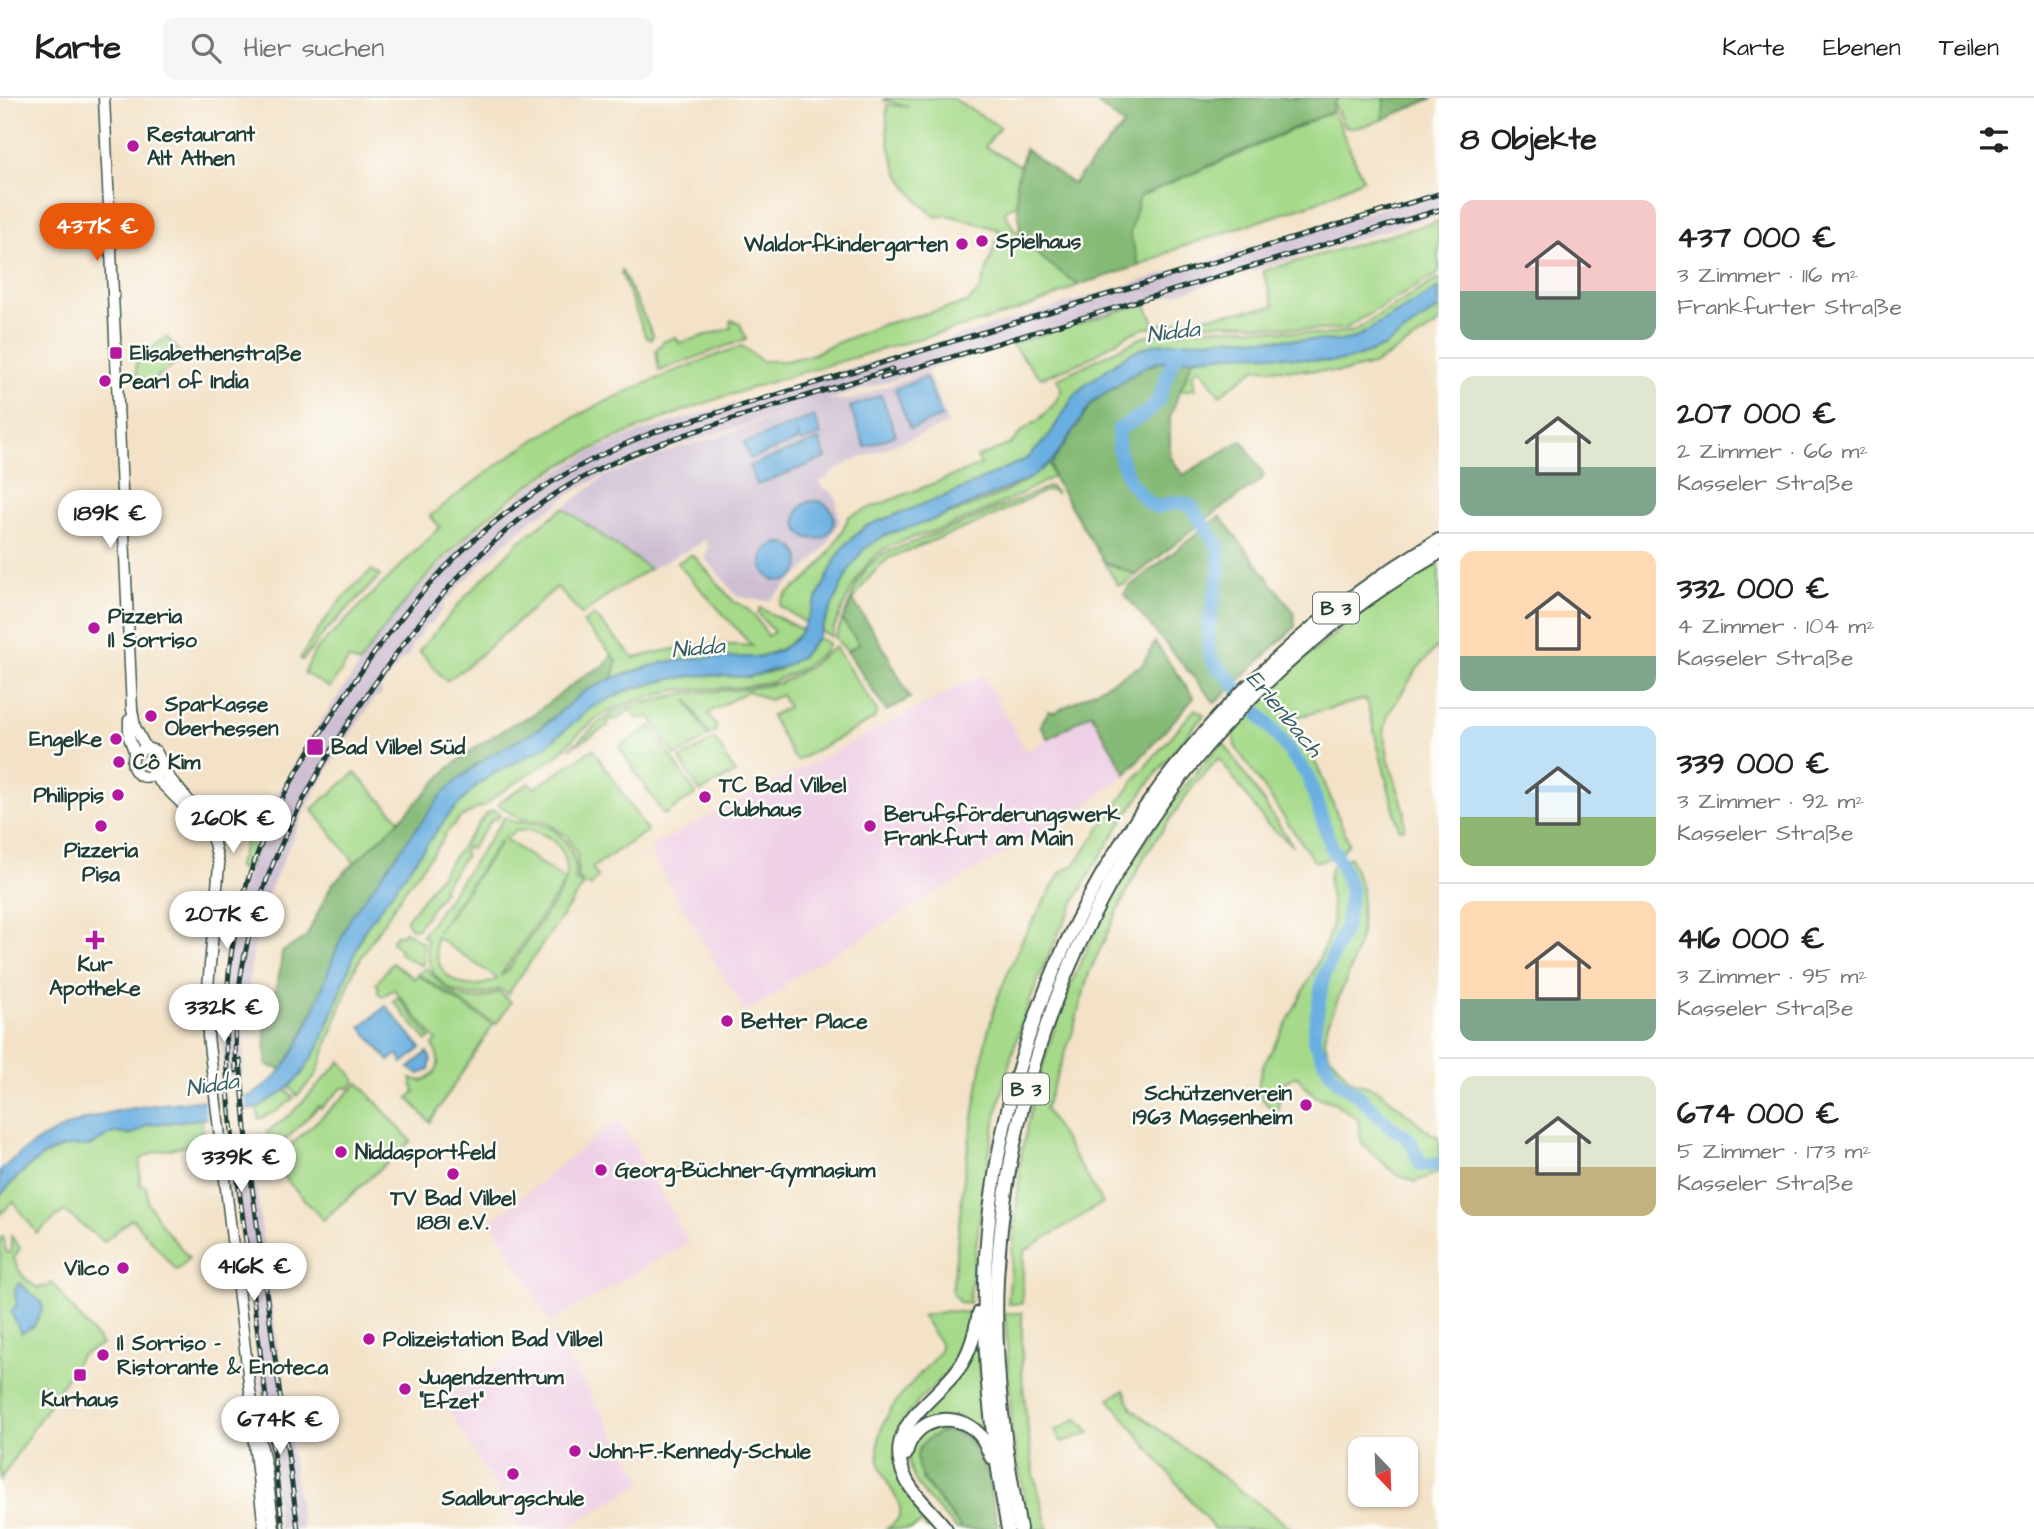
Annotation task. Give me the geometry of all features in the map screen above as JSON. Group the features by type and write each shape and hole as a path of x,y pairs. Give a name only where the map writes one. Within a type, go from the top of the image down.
{"highway":[{"name":"B 3","path":"1020,1529 1005,1439 1000,1389 997,1281 1001,1228 1024,1097 1042,1034 1069,964 1102,897 1162,802 1272,661 1326,616 1387,571 1439,540"},
{"name":"B 3","path":"1008,1529 988,1391 985,1281 992,1188 1006,1113 1031,1029 1058,960 1092,891 1135,820 1195,740 1342,619 1397,579 1439,553"},
{"path":"946,1529 907,1482 900,1448 911,1418 949,1381 965,1359 975,1332 985,1281"},
{"name":"B 3","path":"952,1529 919,1492 909,1475 906,1452 914,1433 928,1423 940,1420 956,1420 967,1424 984,1440 999,1479"}],"main road":[{"path":"104,98 132,709 135,727 146,748 158,753 160,758 157,771 146,777 136,772 132,763 135,754 130,736 132,709"},
{"path":"135,754 146,748"},
{"path":"157,771 210,832 217,853 220,875 207,1007 212,1073 264,1529"},
{"path":"250,1391 265,1460 274,1529"}],"shaded area":[{"path":"1439,191 1439,214 676,446 587,484 534,518 478,567 443,605 444,608 430,625 427,625 411,646 406,658 403,658 380,689 382,692 379,697 375,697 325,773 301,818 265,902 258,933 259,942 254,945 244,1020 243,1075 223,1077 221,1000 230,930 247,870 272,804 314,732 392,617 467,538 534,485 591,452 640,432"},
{"path":"927,371 948,424 850,462 819,482 822,488 829,490 836,498 839,522 827,545 769,601 738,597 705,558 709,547 704,539 698,545 650,569 563,508 606,476 682,446 702,442 825,400 851,400"},
{"name":"Berufsförderungswerk Frankfurt am Main","path":"983,674 1026,752 1091,713 1126,774 1083,807 784,983 786,988 745,1012 651,854 652,846"},
{"name":"Georg-Büchner-Gymnasium","path":"618,1119 689,1242 550,1322 492,1221"},
{"path":"250,1134 302,1529 279,1529 230,1137"},
{"name":"John-F.-Kennedy-Schule","path":"553,1334 644,1481 566,1529 520,1529 442,1399 530,1343"}],"green space":[{"path":"952,98 1000,127 985,147 1021,166 1016,183 1018,204 1004,211 1015,231 1020,232 1038,255 1078,285 1013,312 729,395 646,425 567,462 536,480 478,525 402,606 359,664 349,659 330,688 304,673 315,651 440,527 430,516 510,456 562,424 638,387 742,346 762,361 786,361 814,354 884,324 967,303 980,290 1000,230 948,215 936,217 912,193 896,168 891,154 887,123 887,105 909,107 884,100"},
{"path":"1091,98 1338,98 1333,111 1140,196 1130,233 1139,266 1078,285 1039,255 1020,232 1016,183 1025,149 1073,184 1124,125"},
{"path":"1338,98 1385,98 1382,120 1357,128 1344,126 1334,104"},
{"path":"1385,98 1433,98 1382,120"},
{"path":"1333,111 1363,179 1317,202 1178,248 1139,266 1129,233 1140,196"},
{"path":"1439,221 1439,273 1344,329 1314,330 1209,323 1145,328 1129,334 1084,361 1041,378 1011,344 1145,303 1155,325 1274,306 1263,271"},
{"path":"622,271 653,335 651,339 646,337"},
{"path":"1439,278 1439,288 1355,338 1340,341 1229,338 1155,344 1130,353 1074,396 1049,436 1028,458 955,492 865,526 846,544 836,559 806,623 780,606 788,593 806,580 822,563 849,516 981,465 977,457 1011,444 1055,403 1062,389 1057,379 1145,336 1162,333 1210,328 1257,328 1322,335 1354,331"},
{"path":"1439,308 1439,324 1373,365 1343,372 1256,368 1220,395 1200,368 1193,373 1195,389 1180,391 1193,359 1255,354 1327,361 1352,358 1386,345"},
{"path":"732,320 740,324 746,339 659,371 656,350 664,341 676,337 679,343 731,328"},
{"path":"167,337 184,358 147,384 137,384 136,359"},
{"path":"1193,359 1170,416 1170,456 1183,475 1242,440 1264,475 1136,575 1104,562 1053,477 1051,465 1093,402 1142,369 1159,363"},
{"path":"1049,463 1053,477 1040,484 973,516 900,542 876,555 851,590 832,637 821,631 850,567 870,543 887,534 994,497 1024,481"},
{"path":"1050,486 1057,494 1051,490 1045,491 985,520 889,558 863,586 843,620 859,644 847,651 835,638 857,584 867,567 882,554"},
{"path":"563,508 650,569 612,592 582,615 557,587 465,668 446,681 419,651 466,596 519,542"},
{"path":"1220,516 1294,612 1295,627 1215,703 1124,594 1129,587"},
{"path":"691,555 734,602 745,607 754,616 768,636 774,632 758,613 760,608 802,630 801,632 789,644 761,656 680,660 613,678 617,660 583,623 594,615 634,658 693,646 752,646 677,563"},
{"path":"1104,562 1136,575 1125,584 1118,585"},
{"path":"1439,563 1439,644 1417,669 1388,715 1384,733 1389,761 1405,812 1404,829 1399,829 1366,699 1289,719 1290,725 1301,738 1319,770 1349,843 1334,856 1314,861 1235,746 1233,729 1280,682 1330,638 1383,598"},
{"path":"372,570 380,576 324,633 303,660 300,659 332,611"},
{"path":"853,600 885,650 910,698 886,711 847,651 859,644 842,620"},
{"path":"817,638 829,643 824,652 801,669 772,682 744,687 674,690 615,708 576,736 557,756 485,805 461,817 445,834 366,949 355,968 316,1075 297,1096 289,1086 314,1054 323,1036 367,925 468,793 493,774 545,747 592,707 628,690 670,679 701,675 749,677 778,670 803,655"},
{"path":"1155,642 1194,698 1126,774 1091,713 1048,739 1040,725 1049,711 1056,712 1142,665"},
{"path":"835,647 877,711 874,719 798,760 792,755 771,716 788,707 781,695 769,700 748,691 708,713 717,727 714,729 716,732 709,735 687,701 708,737 676,756 650,717 637,719 631,710 615,720 613,718 607,721 609,725 569,749 606,717 619,710 683,693 747,689 780,683 806,669"},
{"path":"612,655 617,660 613,678 583,692 532,734 475,765 440,797 318,1000 283,1070 266,1065 265,1031 282,952 306,937 332,884 400,820 449,768 479,745 531,716 585,675 605,665"},
{"path":"1195,709 1204,715 1134,804 1103,852 1050,952 1029,1004 997,1113 969,1303 959,1302 952,1293 965,1168 985,1043 997,999 1022,940 1061,872 1074,865 1138,775"},
{"path":"651,726 696,794 664,815 619,747"},
{"path":"715,739 735,773 700,792 680,759"},
{"path":"1223,742 1293,846 1266,823 1219,758 1194,785 1146,854 1089,973 1072,1034 1045,1109 1103,1203 1024,1251 1022,1304 1008,1304 1022,1150 1035,1091 1072,983 1123,879 1153,830"},
{"path":"593,749 647,831 592,868 598,877 590,887 578,879 577,854 566,835 544,821 519,819 499,805 529,783 535,788"},
{"path":"355,773 400,820 355,863 312,809"},
{"path":"265,808 270,811 247,870 237,868 248,835"},
{"path":"494,810 500,815 497,819 493,818 471,849 467,846 463,852 466,855 442,888 444,890 417,929 411,928 406,921 486,814"},
{"path":"505,817 517,822 546,826 561,836 567,844 574,861 575,880 583,886 508,994 499,989 471,995 447,987 431,967 427,954 427,939 422,936","holes":["530,830 554,841 566,862 566,881 504,838 516,831","500,841 438,932 441,926","565,882 561,892 507,971 500,976","436,937 497,979 484,984 461,984 444,972 436,950"]},
{"path":"1350,857 1362,889 1361,933 1351,968 1324,1038 1328,1053 1350,1080 1380,1091 1433,1135 1439,1136 1439,1172 1415,1182 1397,1175 1362,1144 1358,1119 1333,1102 1317,1097 1305,1087 1298,1076 1283,1084 1279,1094 1278,1111 1266,1104 1260,1093 1259,1083 1264,1065 1313,973 1330,932 1333,916 1329,884 1331,868"},
{"path":"405,931 423,943 423,965 399,953 400,950 391,941"},
{"path":"392,963 415,979 417,975 493,1025 430,1122 408,1098 415,1092 411,1079 422,1081 436,1071 438,1057 433,1045 437,1041 394,989 382,997 377,991 380,988 376,984"},
{"path":"426,968 457,995 475,999 499,992 511,1002 496,1024 418,974"},
{"path":"398,997 431,1038 427,1041 393,1001"},
{"path":"341,1061 356,1081 349,1088 342,1088 321,1108 319,1106 278,1147 268,1144 268,1131 291,1114"},
{"name":"Niddasportfeld","path":"359,1083 411,1141 323,1220 271,1163"},
{"path":"286,1090 294,1098 277,1111 259,1119 257,1108"},
{"path":"201,1119 203,1142 152,1153 140,1160 140,1185 146,1186 148,1203 164,1228 189,1258 177,1271 132,1218 104,1242 64,1211 37,1233 13,1201 0,1215 0,1196 23,1171 50,1152 72,1146 91,1145 113,1132 130,1135 146,1125"},
{"path":"3,1236 6,1252 11,1253 11,1236 20,1248 14,1258 23,1276 40,1288 46,1288 52,1283 102,1345 81,1355 0,1480 0,1239"},
{"path":"947,1311 972,1313 968,1334 954,1363 903,1421 897,1448 899,1473 903,1483 940,1529 927,1529 922,1523 911,1529 886,1529 898,1519 900,1508 881,1468 878,1449 880,1434 892,1408 940,1351 940,1343 922,1316"},
{"path":"1005,1313 1022,1313 1022,1376 1027,1423 1034,1474 1048,1529 1030,1529 1012,1432"},
{"path":"978,1342 985,1431 982,1432 960,1417 910,1432 911,1426"},
{"path":"1124,1390 1132,1409 1292,1529 1214,1529 1109,1399"},
{"path":"1077,1418 1090,1433 1062,1442 1055,1431"},
{"path":"956,1424 977,1437 987,1460 991,1492 980,1457 921,1479 961,1529 956,1529 925,1494 909,1464 911,1451 923,1429"},
{"path":"943,1431 960,1434 976,1451 987,1476 998,1529 961,1529 923,1478 917,1465 918,1453 925,1441"}],"water":[{"path":"1439,288 1439,308 1383,347 1348,360 1329,362 1263,354 1228,355 1159,361 1142,368 1093,401 1054,459 1031,478 933,520 887,534 864,549 849,570 817,638 803,655 786,666 749,677 701,675 670,679 628,690 592,707 545,747 476,786 447,817 363,932 320,1045 301,1075 286,1090 257,1108 208,1118 146,1125 134,1133 113,1133 91,1145 61,1148 32,1164 0,1196 0,1171 21,1152 67,1126 116,1111 141,1107 244,1098 265,1086 283,1068 298,1044 352,915 440,797 489,756 543,727 583,692 613,678 665,662 696,658 762,657 779,651 801,632 836,559 846,544 866,526 955,492 1028,458 1049,436 1074,396 1130,353 1155,344 1229,338 1340,341 1355,338"},
{"path":"926,377 942,417 910,429 895,389"},
{"path":"881,395 896,435 865,447 850,407"},
{"path":"814,416 821,435 801,442 795,430 799,440 750,459 744,443"},
{"path":"819,440 826,458 757,485 749,466"},
{"path":"815,501 828,507 834,520 828,533 815,539 802,533 796,520 802,507"},
{"path":"781,543 794,549 800,562 794,575 781,581 768,575 762,562 768,549"},
{"path":"386,1006 421,1048 403,1063 398,1054 389,1061 361,1027"},
{"path":"427,1052 431,1060 429,1070 420,1074 409,1068"},
{"path":"19,1283 40,1301 43,1307 34,1326 21,1333 11,1312 17,1305 15,1291"}],"pier":[{"path":"245,1094 247,1114 228,1117 225,1097"},
{"path":"204,1097 222,1097 224,1118 207,1122"}],"waterway":[{"name":"Erlenbach","path":"1181,348 1171,365 1158,401 1148,412 1119,429 1118,444 1122,462 1130,482 1147,502 1157,507 1178,502 1191,506 1218,546 1220,570 1208,628 1209,652 1215,665 1229,678 1308,776 1331,846 1351,890 1346,925 1323,978 1314,1041 1331,1073 1389,1126 1411,1142 1421,1165 1439,1164"}],"railway":[{"path":"283,1529 229,1105 226,1061 229,971 236,926 248,880 270,823 314,743 365,666 425,589 457,555 527,498 608,452 654,432 1439,194"},
{"path":"882,378 1439,210"},
{"path":"236,1071 236,1018 242,967 254,917 292,822 342,733 371,689 414,630 461,574 513,525 542,503 614,462 701,429 892,369"},
{"path":"240,1060 249,1164 298,1529"}],"place":[{"name":"Restaurant Alt Athen","path":"133,146"},
{"name":"Spielhaus","path":"982,241"},
{"name":"Waldorfkindergarten","path":"962,244"},
{"name":"Elisabethenstraße","path":"116,353"},
{"name":"Pearl of India","path":"105,381"},
{"name":"Pizzeria Il Sorriso","path":"94,628"},
{"name":"Sparkasse Oberhessen","path":"151,716"},
{"name":"Engelke","path":"116,739"},
{"name":"Bad Vilbel Süd","path":"315,747"},
{"name":"Cô Kim","path":"119,762"},
{"name":"Philippis","path":"118,795"},
{"name":"TC Bad Vilbel Clubhaus","path":"705,797"},
{"name":"Pizzeria Pisa","path":"101,826"},
{"name":"Berufsförderungswerk Frankfurt am Main","path":"870,826"},
{"name":"Kur Apotheke","path":"95,940"},
{"name":"Better Place","path":"727,1021"},
{"name":"Schützenverein 1963 Massenheim","path":"1306,1105"},
{"name":"Niddasportfeld","path":"341,1152"},
{"name":"Georg-Büchner-Gymnasium","path":"601,1170"},
{"name":"TV Bad Vilbel 1881 e.V.","path":"453,1174"},
{"name":"Vilco","path":"123,1268"},
{"name":"Polizeistation Bad Vilbel","path":"369,1339"},
{"name":"Il Sorriso - Ristorante & Enoteca","path":"103,1355"},
{"name":"Kurhaus","path":"80,1375"},
{"name":"Jugendzentrum \"Efzet\"","path":"405,1389"},
{"name":"John-F.-Kennedy-Schule","path":"575,1451"},
{"name":"Saalburgschule","path":"513,1474"}],"water label":[{"name":"Nidda","path":"1173,331"},
{"name":"Nidda","path":"698,647"},
{"name":"Nidda","path":"212,1084"}]}
